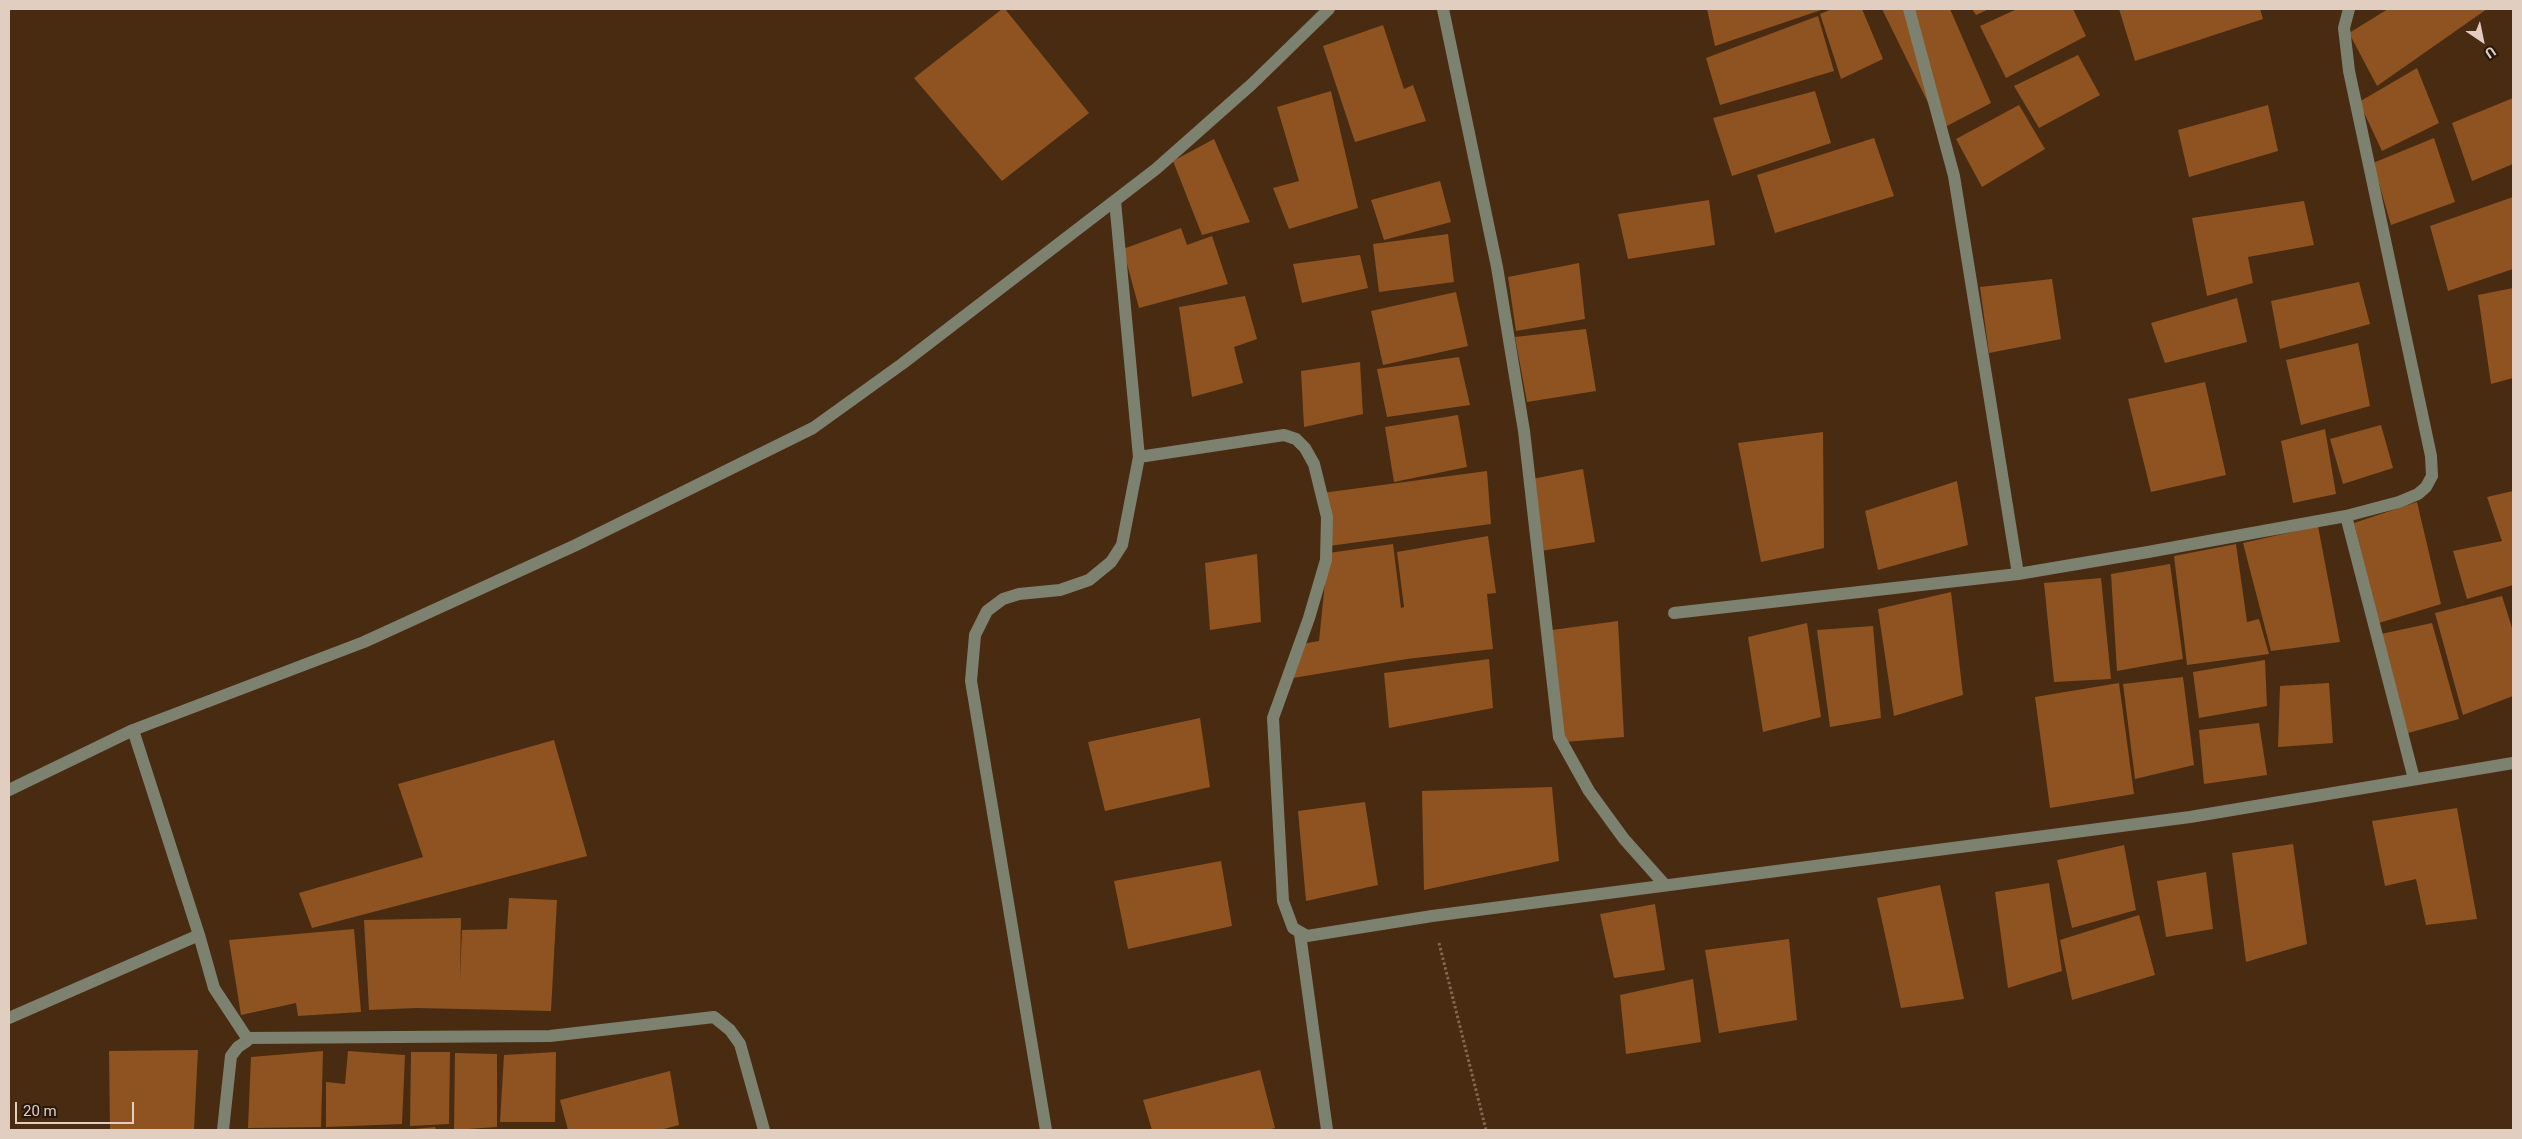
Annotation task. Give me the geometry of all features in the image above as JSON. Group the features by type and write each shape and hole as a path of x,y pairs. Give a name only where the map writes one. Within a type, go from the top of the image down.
{"street":[{"path":"9,790 133,730 364,642 576,545 813,428 902,364 1156,169 1252,84 1329,9"},
{"path":"1442,9 1497,267 1523,422 1558,737 1589,791 1618,831 1665,885"},
{"path":"1908,9 1954,176 2018,574"},
{"path":"1674,613 2018,574 2346,516 2399,502 2418,494 2426,487 2432,476 2432,468 2399,300 2349,71 2344,28 2349,9"},
{"path":"1046,1130 971,681 975,635 987,611 1003,599 1019,594 1060,590 1089,580 1112,562 1122,545 1139,457 1115,201"},
{"path":"1139,457 1284,435 1301,443 1314,464 1327,517 1326,560 1309,618 1273,718 1284,901 1288,918 1293,928 1300,934 1314,937 1432,916 2190,817 2513,763"},
{"path":"2346,516 2414,779"},
{"path":"133,730 199,935 214,988 247,1038"},
{"path":"1300,934 1327,1130"},
{"path":"9,1018 199,935"},
{"path":"247,1038 550,1036 714,1017 730,1030 740,1044 764,1130"},
{"path":"223,1130 231,1056 238,1047 247,1042 247,1038"}],"path":[{"path":"1432,916 1486,1130"}],"building":[{"path":"1002,9 1005,9 1089,113 1002,181 914,78"},
{"path":"1707,9 1824,9 1715,46"},
{"path":"1832,9 1862,9 1883,59 1841,79 1820,14"},
{"path":"1882,9 1950,9 1991,103 1941,129"},
{"path":"1972,9 1989,9 1976,15"},
{"path":"2017,9 2073,9 2086,36 2006,78 1980,26"},
{"path":"2119,9 2260,9 2263,19 2135,61"},
{"path":"2388,9 2487,9 2377,86 2349,33"},
{"path":"1818,16 1834,71 1720,105 1706,58"},
{"path":"1383,25 1404,89 1413,85 1426,121 1355,142 1323,46"},
{"path":"2078,55 2100,95 2039,128 2014,86"},
{"path":"2417,68 2439,123 2382,151 2359,102"},
{"path":"1331,91 1358,208 1289,229 1273,188 1299,181 1277,107"},
{"path":"1815,91 1831,143 1732,176 1713,118"},
{"path":"2513,98 2513,164 2472,181 2452,123"},
{"path":"2019,105 2045,149 1982,187 1956,139"},
{"path":"2268,105 2278,151 2189,177 2178,130"},
{"path":"1874,138 1894,196 1775,233 1757,175"},
{"path":"2434,138 2455,202 2391,225 2373,163"},
{"path":"1214,139 1250,222 1202,235 1173,161"},
{"path":"1440,181 1451,222 1384,240 1371,200"},
{"path":"2513,197 2513,269 2448,291 2430,226"},
{"path":"1709,200 1715,245 1628,259 1618,214"},
{"path":"2304,201 2314,245 2248,257 2253,283 2207,296 2192,218"},
{"path":"1181,228 1187,245 1212,236 1228,284 1139,308 1123,249"},
{"path":"1448,234 1454,282 1379,292 1373,244"},
{"path":"1360,255 1368,288 1302,303 1293,264"},
{"path":"1579,263 1585,319 1516,331 1508,277"},
{"path":"2052,279 2061,339 1989,353 1980,287"},
{"path":"2359,282 2370,324 2280,349 2271,301"},
{"path":"2513,288 2513,378 2491,384 2478,295"},
{"path":"1456,292 1468,346 1383,365 1371,311"},
{"path":"1245,296 1257,339 1234,347 1243,383 1192,397 1179,307"},
{"path":"2237,298 2247,342 2165,363 2151,323"},
{"path":"1586,329 1596,391 1527,402 1515,337"},
{"path":"2358,343 2370,406 2301,425 2286,360"},
{"path":"1459,357 1470,405 1387,417 1377,369"},
{"path":"1360,362 1363,414 1304,427 1301,371"},
{"path":"2205,382 2226,475 2151,492 2128,399"},
{"path":"1458,415 1467,467 1394,482 1385,427"},
{"path":"2381,425 2393,468 2343,484 2330,439"},
{"path":"2325,429 2336,494 2293,503 2281,441"},
{"path":"1823,432 1824,548 1761,562 1738,443"},
{"path":"1583,469 1595,542 1541,551 1532,479"},
{"path":"1487,471 1491,524 1329,546 1322,493"},
{"path":"1957,481 1968,545 1878,570 1865,511"},
{"path":"2513,491 2513,585 2467,599 2453,551 2502,541 2487,497"},
{"path":"2417,502 2441,604 2379,623 2354,523"},
{"path":"2318,526 2340,642 2271,651 2243,543"},
{"path":"1488,536 1496,593 1487,594 1493,649 1407,659 1293,678 1302,644 1319,641 1328,553 1393,544 1401,608 1404,607 1397,552"},
{"path":"2236,544 2247,622 2259,619 2269,654 2187,665 2174,556"},
{"path":"1257,554 1261,622 1210,630 1205,563"},
{"path":"2170,564 2183,659 2117,671 2111,574"},
{"path":"2101,578 2111,679 2054,682 2044,583"},
{"path":"1951,592 1963,695 1894,716 1878,609"},
{"path":"2502,596 2513,631 2513,696 2463,715 2435,613"},
{"path":"1618,621 1624,737 1565,742 1552,630"},
{"path":"1807,623 1821,717 1763,732 1748,637"},
{"path":"2432,623 2459,719 2408,733 2381,634"},
{"path":"1873,626 1881,718 1830,727 1817,630"},
{"path":"1489,659 1493,708 1389,728 1384,673"},
{"path":"2265,660 2267,706 2199,718 2193,672"},
{"path":"2183,677 2194,765 2135,779 2123,684"},
{"path":"2119,683 2134,794 2050,808 2035,697"},
{"path":"2329,683 2333,743 2278,747 2280,686"},
{"path":"1200,718 1210,787 1105,811 1088,742"},
{"path":"2259,723 2267,775 2204,784 2199,730"},
{"path":"554,740 587,856 312,928 299,893 423,857 398,784"},
{"path":"1552,787 1559,861 1424,890 1422,791"},
{"path":"1365,802 1378,885 1306,901 1298,811"},
{"path":"2457,808 2477,919 2426,925 2416,879 2385,886 2372,821"},
{"path":"2293,844 2307,944 2246,962 2232,853"},
{"path":"2124,845 2136,910 2072,928 2057,860"},
{"path":"1221,861 1232,926 1128,949 1114,881"},
{"path":"2206,872 2213,929 2166,937 2157,881"},
{"path":"2049,883 2062,971 2008,988 1995,892"},
{"path":"1940,885 1964,999 1901,1008 1877,898"},
{"path":"509,898 557,900 551,1011 416,1008 369,1010 364,920 461,918 460,981 462,930 507,929"},
{"path":"1655,904 1665,970 1614,978 1600,914"},
{"path":"2139,915 2155,975 2072,1000 2060,940"},
{"path":"354,929 361,1012 298,1016 296,1003 241,1015 229,940"},
{"path":"1789,939 1797,1020 1719,1033 1705,950"},
{"path":"1693,979 1701,1042 1626,1054 1620,995"},
{"path":"198,1050 194,1130 110,1130 109,1051"},
{"path":"323,1051 321,1127 248,1128 251,1057"},
{"path":"348,1051 405,1055 402,1124 326,1127 326,1082 345,1084"},
{"path":"411,1052 450,1052 449,1124 410,1126"},
{"path":"556,1052 555,1122 500,1122 504,1055"},
{"path":"455,1053 497,1054 497,1127 454,1130"},
{"path":"1260,1070 1275,1128 1267,1130 1152,1130 1143,1100"},
{"path":"670,1071 679,1125 660,1130 568,1130 560,1100"},
{"path":"435,1127 436,1130 414,1130 414,1129"}]}
